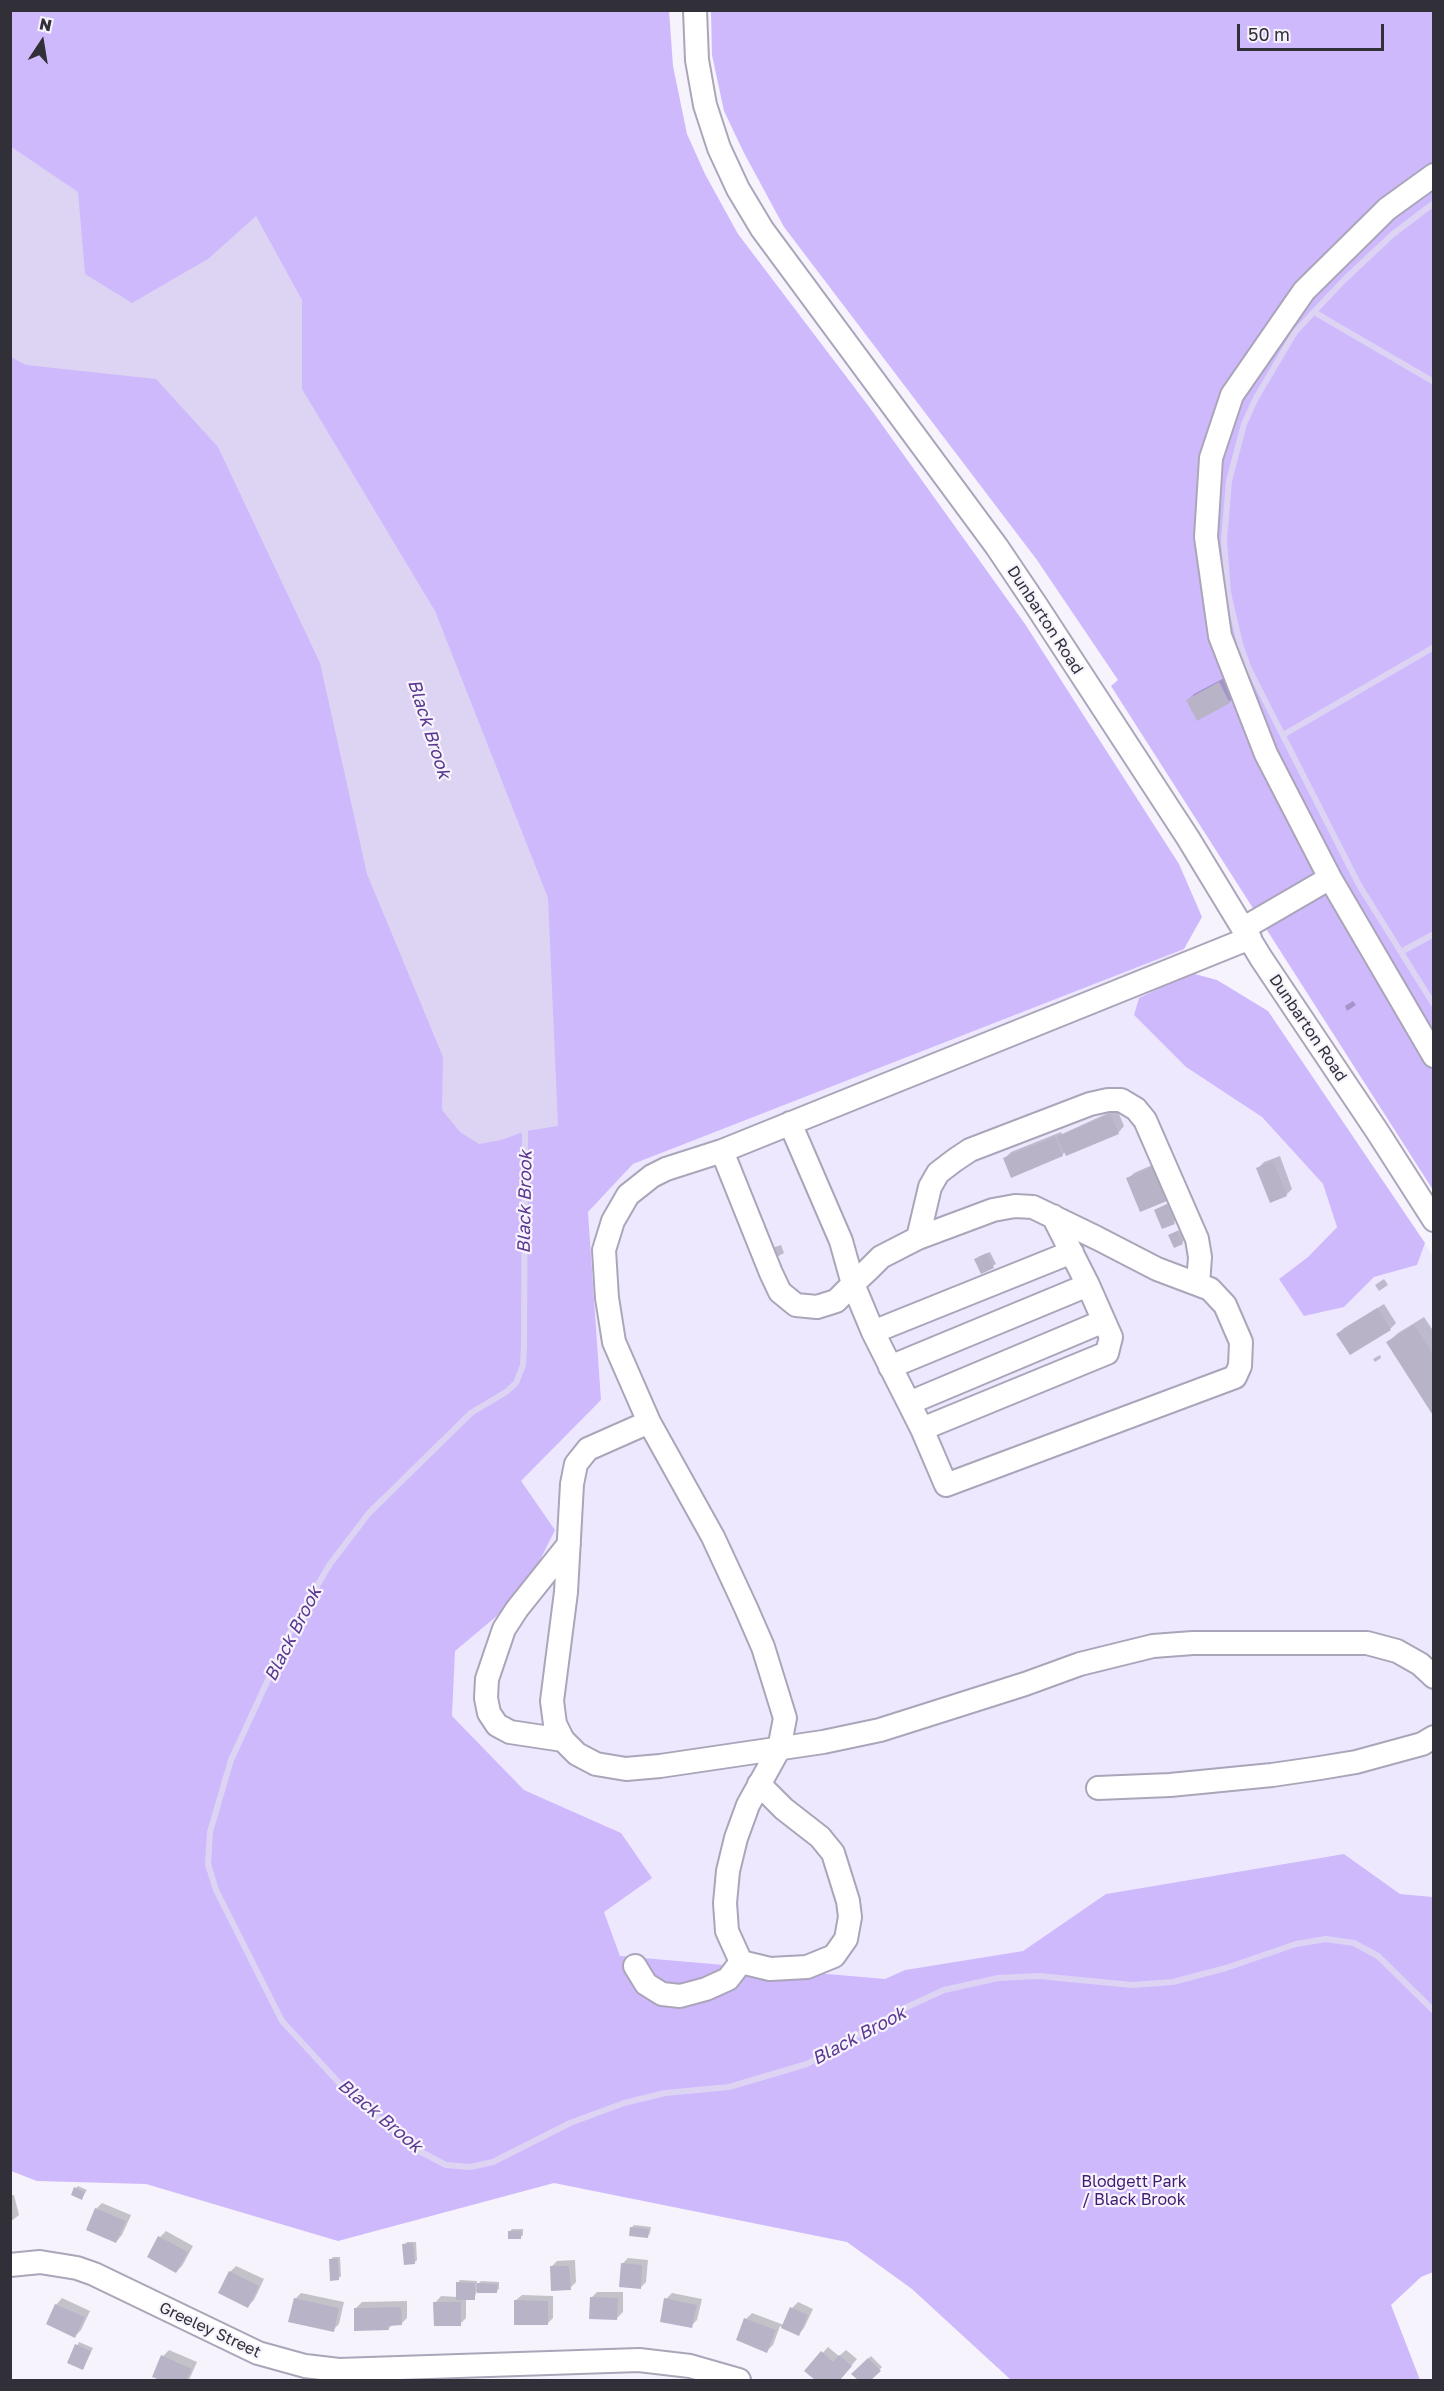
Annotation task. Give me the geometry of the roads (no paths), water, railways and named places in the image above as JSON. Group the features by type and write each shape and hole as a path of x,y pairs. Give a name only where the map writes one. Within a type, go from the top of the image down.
{"street":[{"name":"Dunbarton Road","path":"694,10 697,60 705,105 738,189 762,229 997,547 1434,1220"},
{"path":"1434,175 1387,209 1304,291 1232,395 1211,458 1206,537 1220,636 1266,754 1330,878 1434,1056"},
{"path":"741,1962 727,1931 728,1871 748,1804 779,1749 785,1718 763,1647 713,1537 649,1422 614,1342 607,1298 604,1250 613,1221 628,1195 639,1184 666,1169 722,1151 1247,933 1330,878"},
{"path":"918,1238 930,1187 938,1173 955,1160 970,1150 1090,1104 1120,1100 1137,1109 1145,1120 1197,1239 1200,1257 1198,1284"},
{"path":"722,1151 780,1292 796,1305 817,1307 836,1301 854,1284 880,1257 918,1238 993,1210 1015,1206 1033,1207 1131,1257 1210,1289 1225,1305 1241,1342 1240,1366 1235,1377 946,1485 922,1429 873,1332 854,1284 841,1241 790,1123"},
{"path":"922,1429 1107,1353 1111,1337 1053,1216"},
{"path":"873,1332 1072,1252"},
{"path":"890,1367 1088,1285"},
{"path":"909,1403 1104,1321"},
{"path":"649,1422 588,1449 576,1464 572,1484 566,1592 552,1701 555,1724 563,1740 577,1754 596,1764 626,1769 660,1766 779,1749 880,1730 993,1695 1080,1664 1153,1646 1193,1643 1367,1643 1397,1651 1420,1664 1434,1677"},
{"path":"563,1740 510,1732 497,1725 489,1713 486,1698 487,1679 504,1629 517,1609 569,1544"},
{"path":"1098,1788 1170,1785 1311,1770 1422,1744 1434,1737"},
{"path":"741,1962 770,1969 807,1967 834,1956 846,1939 850,1917 848,1901 833,1853 820,1837 784,1809 759,1784"},
{"path":"635,1966 646,1984 662,1994 680,1996 706,1989 728,1979 741,1962"},
{"name":"Greeley Street","path":"10,2265 40,2262 77,2268 258,2353 305,2366 339,2370 639,2361 690,2366 739,2380"}],"water":[{"path":"10,146 78,192 85,274 132,303 208,259 256,216 302,300 302,389 435,611 548,898 558,1126 526,1131 501,1140 479,1144 460,1132 442,1110 443,1057 367,874 320,663 218,447 156,379 26,365 11,357"}],"waterway":[{"path":"1434,203 1393,234 1344,280 1295,332 1256,398 1244,424 1229,481 1224,540 1228,593 1240,644 1249,669 1359,885 1434,1005"},
{"path":"1314,312 1434,382"},
{"path":"1283,735 1434,647"},
{"path":"1401,952 1434,934"},
{"name":"Black Brook","path":"525,1126 524,1346 523,1365 516,1383 506,1392 471,1413 369,1513 330,1564 291,1630 231,1760 210,1832 208,1864 216,1890 282,2021 352,2097 421,2152 446,2165 470,2167 493,2162 570,2123 624,2103 665,2093 729,2087 807,2064 907,2007 944,1990 998,1978 1039,1976 1132,1985 1173,1982 1226,1968 1296,1944 1326,1939 1354,1943 1378,1956 1434,2011"}],"park label":[{"name":"Blodgett Park / Black Brook","path":"1134,2191"}]}
